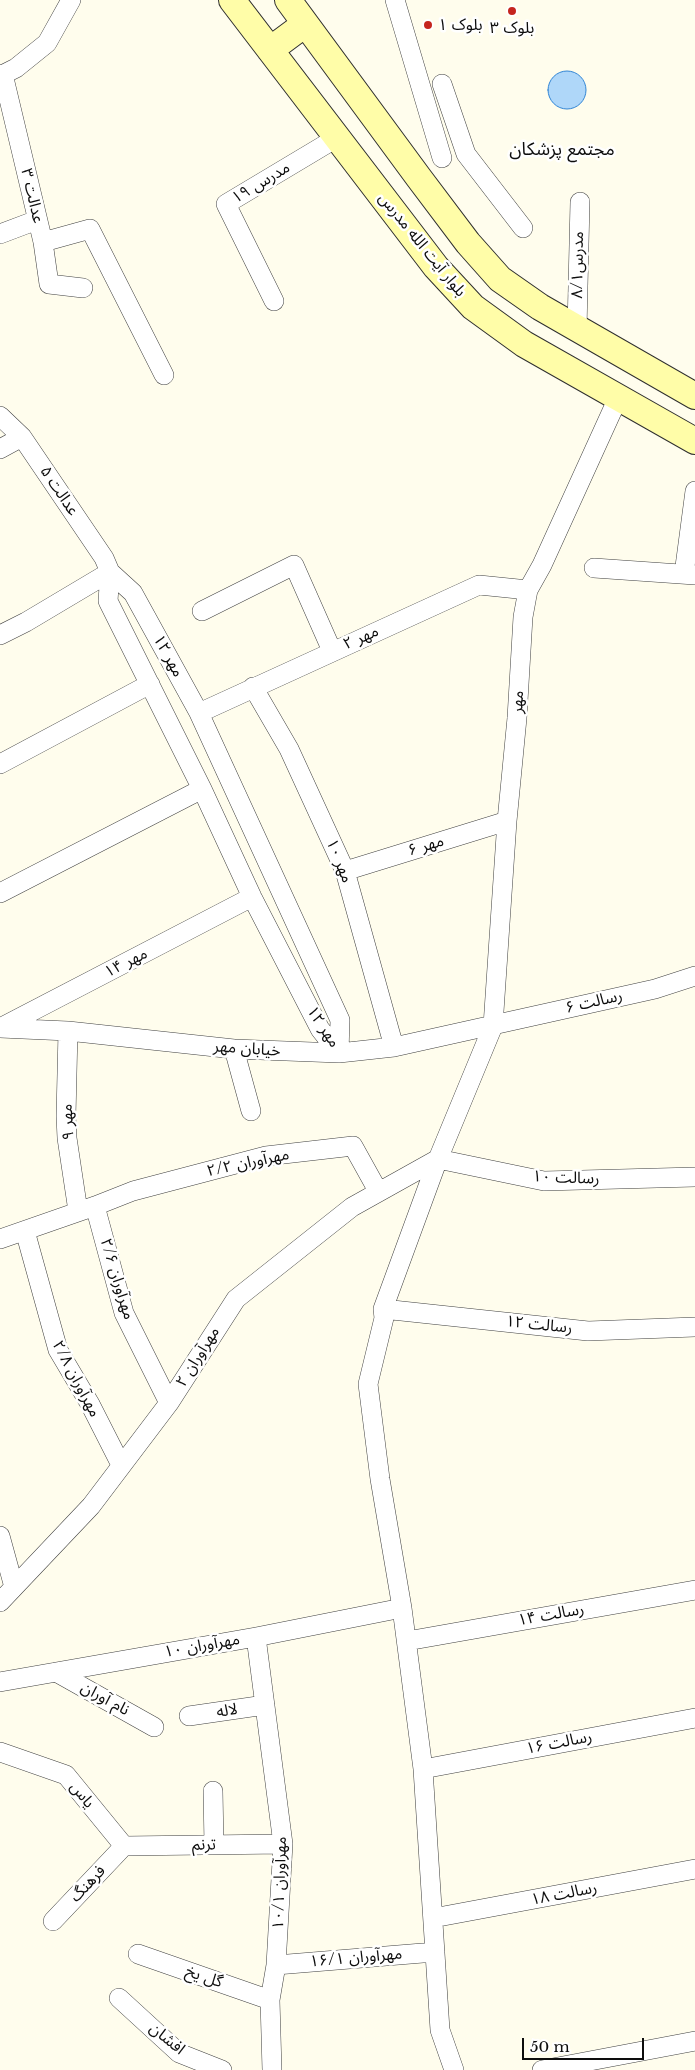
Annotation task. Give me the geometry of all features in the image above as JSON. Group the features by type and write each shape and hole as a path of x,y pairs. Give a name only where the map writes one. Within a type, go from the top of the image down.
{"main road":[{"name":"بلوار آیت الله مدرس","path":"232,0 436,267 473,307 524,344 695,441"},
{"path":"288,0 418,178 468,243 500,279 576,329 695,396"},
{"path":"270,50 305,24"}],"street":[{"path":"2,75 16,68 47,43 71,0"},
{"path":"395,0 442,158"},
{"name":"عدالت ۳","path":"2,75 43,242 49,284 82,288"},
{"path":"442,84 466,154 523,228"},
{"name":"مدرس ۱۹","path":"274,301 226,204 338,138"},
{"path":"418,178 442,158 466,154"},
{"name":"مدرس۸/۱","path":"576,329 580,202"},
{"path":"0,234 37,220"},
{"path":"43,242 90,229 164,375"},
{"name":"مهر","path":"454,2070 440,2030 423,1769 407,1641 380,1479 368,1384 384,1318 383,1309 438,1160 493,1026 523,617 528,590 542,565 618,398"},
{"name":"عدالت ۵","path":"0,416 22,437 104,558 110,572"},
{"path":"0,449 22,437"},
{"path":"594,568 689,574 695,491"},
{"path":"202,611 294,566 332,651"},
{"path":"0,635 26,622 110,572"},
{"name":"مهر ۱۲","path":"110,572 108,601 202,789 252,897 320,1029 339,1053"},
{"name":"مهر ۱۲","path":"110,572 133,593 199,713 340,1020 339,1053"},
{"name":"مهر ۲","path":"199,713 479,585 528,590"},
{"path":"0,764 150,684"},
{"name":"مهر ۱۰","path":"253,687 289,749 345,872 394,1047"},
{"path":"186,759 214,746"},
{"path":"0,893 202,789"},
{"name":"مهر ۶","path":"345,872 507,821"},
{"name":"مهر ۱۴","path":"0,1028 252,897"},
{"name":"رسالت ۶","path":"493,1026 655,988 695,976"},
{"name":"خیابان مهر","path":"0,1028 68,1031 234,1049 339,1053 394,1047 493,1026"},
{"name":"مهر ۹","path":"68,1031 66,1116 87,1209"},
{"path":"234,1049 251,1111"},
{"name":"مهرآوران ۲/۲","path":"87,1209 133,1191 266,1156 353,1146 378,1191"},
{"name":"رسالت ۱۰","path":"438,1160 544,1181 695,1177"},
{"name":"مهرآوران ۲","path":"0,1602 91,1506 169,1403 236,1299 352,1207 378,1191 438,1160"},
{"path":"0,1239 87,1209"},
{"name":"مهرآوران ۲/۶","path":"87,1209 124,1313 169,1403"},
{"name":"مهرآوران ۲/۸","path":"24,1231 58,1350 90,1404 121,1465"},
{"name":"رسالت ۱۲","path":"383,1309 588,1330 695,1327"},
{"path":"0,1536 14,1587"},
{"name":"رسالت ۱۴","path":"407,1641 695,1590"},
{"name":"مهرآوران ۱۰","path":"0,1682 256,1637 402,1608"},
{"name":"مهرآوران ۱۰/۱","path":"256,1637 283,1844 276,1965 270,2000 272,2070"},
{"name":"نام آوران","path":"56,1672 154,1727"},
{"name":"لاله","path":"189,1716 265,1705"},
{"name":"رسالت ۱۶","path":"423,1769 695,1718"},
{"name":"یاس","path":"0,1752 66,1775 124,1846"},
{"path":"213,1791 214,1845"},
{"name":"ترنم","path":"124,1846 283,1844"},
{"name":"فرهنگ","path":"53,1922 124,1846"},
{"name":"رسالت ۱۸","path":"433,1918 695,1869"},
{"name":"مهرآوران ۱۶/۱","path":"276,1965 435,1952"},
{"name":"گل یخ","path":"138,1954 270,2000"},
{"name":"افشان","path":"119,1998 179,2053 222,2070"},
{"path":"542,2070 695,2042"}],"water":[{"path":"567,71 581,76 586,90 581,104 567,109 553,104 548,90 553,76"}],"place":[{"name":"بلوک ۳","path":"512,11"},
{"name":"بلوک ۱","path":"428,25"}],"district":[{"name":"مجتمع پزشکان","path":"562,150"}]}
